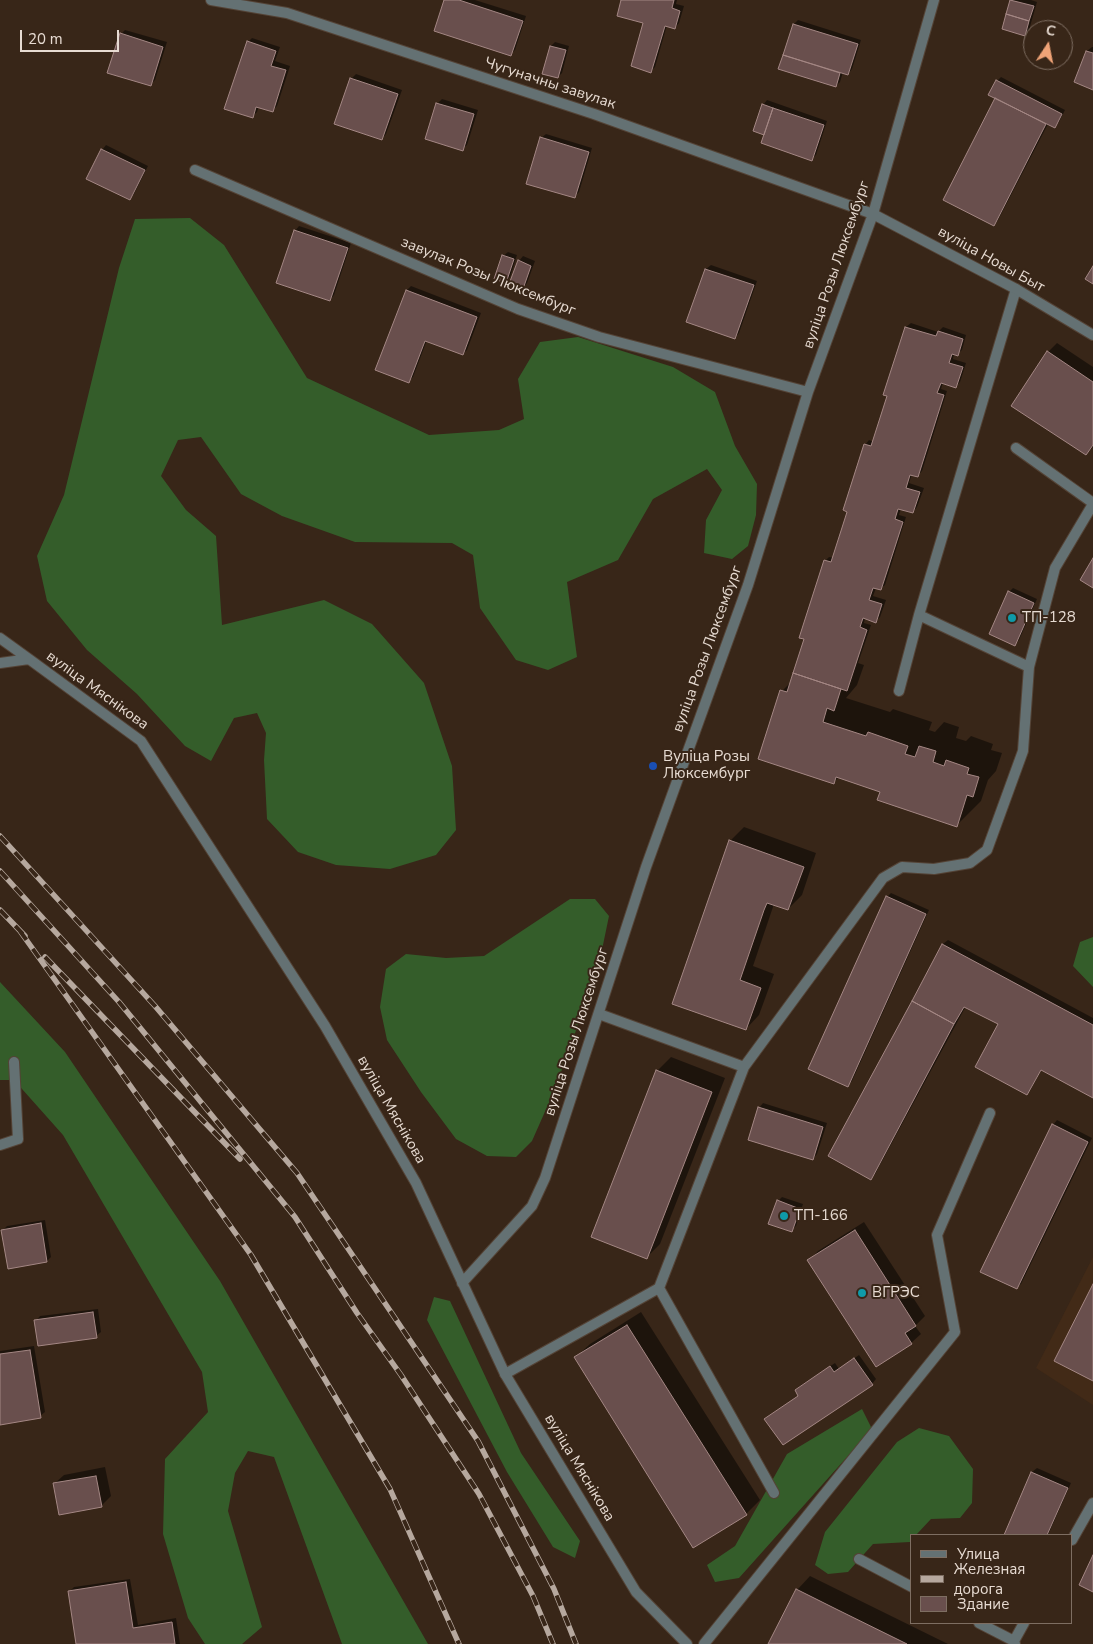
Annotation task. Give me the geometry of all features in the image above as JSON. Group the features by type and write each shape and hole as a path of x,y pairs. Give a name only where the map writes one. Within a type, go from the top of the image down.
{"street":[{"name":"Чугуначны завулак","path":"211,0 287,13 594,114 873,214"},
{"name":"вуліца Розы Люксембург","path":"462,1283 532,1206 545,1178 646,867 748,585 808,392 873,214 934,0"},
{"name":"завулак Розы Люксембург","path":"195,170 518,309 599,337 808,392"},
{"name":"вуліца Новы Быт","path":"873,214 1016,289 1093,335"},
{"path":"899,691 919,615 1016,289"},
{"path":"505,1374 659,1288 744,1067 883,878 902,867 934,869 970,863 987,850 1023,751 1030,667 1055,568 1093,503 1016,448"},
{"path":"919,615 1030,667"},
{"path":"0,638 29,659"},
{"name":"вуліца Мяснікова","path":"0,663 29,659 142,741 326,1026 416,1183 505,1374 636,1592 687,1644"},
{"path":"598,1014 744,1067"},
{"path":"0,1145 18,1139 14,1062"},
{"path":"704,1644 955,1332 937,1236 990,1112"},
{"path":"659,1288 774,1493"},
{"path":"1073,1538 1093,1503"},
{"path":"859,1559 910,1586"},
{"path":"981,1624 1014,1643 1024,1624"}],"shaded area":[{"path":"1093,1257 1093,1405 1036,1368"}],"green space":[{"path":"190,218 224,245 307,378 429,435 499,430 524,419 518,379 540,342 578,337 673,367 715,392 735,446 757,484 756,515 748,546 732,559 704,553 706,520 722,490 707,469 653,499 618,560 567,582 577,657 548,670 516,660 480,608 473,555 452,543 355,542 282,516 241,494 201,437 178,440 161,476 186,510 216,536 222,625 324,600 372,624 424,683 452,766 456,830 436,855 390,869 336,865 298,852 267,819 264,760 266,733 257,713 234,718 211,761 185,746 137,694 87,650 47,601 37,556 64,495 119,268 135,219"},
{"path":"570,899 595,899 609,916 598,969 555,1089 532,1141 516,1157 487,1156 456,1139 421,1092 387,1040 380,1007 386,969 406,954 446,958 484,956"},
{"path":"1093,937 1093,987 1073,966 1080,942"},
{"path":"0,982 65,1052 220,1281 428,1644 342,1644 274,1457 248,1451 235,1473 228,1511 262,1627 242,1644 205,1644 188,1618 163,1534 165,1459 208,1412 202,1372 63,1135 14,1080 0,1080"},
{"path":"434,1297 450,1301 521,1453 580,1541 575,1558 553,1547 507,1472 427,1320"},
{"path":"862,1409 872,1429 739,1578 715,1582 707,1565 735,1546 787,1454"},
{"path":"919,1428 949,1436 973,1469 972,1503 960,1518 931,1519 917,1534 910,1534 910,1542 873,1544 848,1572 828,1574 815,1565 825,1532 897,1442"}],"building":[{"path":"444,0 459,0 523,21 511,56 434,31"},
{"path":"621,0 674,0 672,8 680,11 675,29 665,26 651,73 631,66 643,23 617,16"},
{"path":"1010,0 1034,6 1029,20 1006,14"},
{"path":"1006,14 1026,20 1023,20 1023,35 1002,29"},
{"path":"793,24 858,44 848,75 783,55"},
{"path":"120,33 163,47 151,86 107,73"},
{"path":"247,41 276,51 271,66 286,70 273,112 256,107 253,118 224,109"},
{"path":"550,46 566,50 558,78 542,74"},
{"path":"1086,51 1093,53 1093,90 1074,82"},
{"path":"783,55 840,73 836,87 778,69"},
{"path":"350,78 398,94 382,140 334,124"},
{"path":"996,80 1062,114 1055,128 988,95"},
{"path":"995,98 1046,124 994,226 943,200"},
{"path":"436,103 474,114 463,151 425,139"},
{"path":"762,104 773,108 764,135 753,131"},
{"path":"773,108 824,125 812,161 761,143"},
{"path":"540,137 589,152 575,198 526,184"},
{"path":"101,149 145,170 130,200 86,179"},
{"path":"294,230 348,248 330,301 276,283"},
{"path":"502,255 514,259 506,283 494,279"},
{"path":"518,260 531,266 523,289 509,284"},
{"path":"1093,266 1093,284 1085,279"},
{"path":"705,269 754,285 735,339 686,322"},
{"path":"406,290 477,317 463,355 425,341 409,383 375,370"},
{"path":"905,327 936,336 938,331 963,339 958,356 952,354 949,363 963,367 956,388 941,383 937,393 944,395 918,477 910,475 906,488 920,492 913,513 898,509 895,519 903,522 881,590 873,588 869,600 882,604 876,623 863,618 860,627 867,630 847,691 793,673 804,639 799,638 824,560 831,562 847,512 843,510 864,444 871,446 887,396 883,395"},
{"path":"1047,351 1093,382 1093,445 1086,455 1011,406"},
{"path":"1093,558 1093,588 1080,580"},
{"name":"ТП-128","path":"1008,591 1034,603 1015,646 989,634"},
{"path":"793,673 841,689 834,711 827,708 823,722 866,736 868,732 908,746 905,754 915,757 919,746 936,751 933,762 944,766 946,760 969,768 967,774 979,777 973,797 967,795 957,827 877,800 880,792 836,777 834,784 758,759 780,690 787,692"},
{"path":"729,840 804,867 788,910 767,903 764,910 740,980 761,988 746,1030 672,1004"},
{"path":"886,896 926,914 848,1087 808,1069"},
{"path":"942,944 1093,1025 1093,1098 1041,1070 1027,1095 975,1067 998,1024 964,1007 954,1024 912,1001"},
{"path":"912,1001 954,1024 871,1180 828,1156"},
{"path":"656,1070 712,1092 647,1259 591,1237"},
{"path":"758,1107 823,1127 813,1160 748,1140"},
{"path":"1052,1124 1088,1142 1017,1289 980,1272"},
{"name":"ТП-166","path":"777,1200 800,1209 792,1232 768,1224"},
{"path":"41,1223 47,1262 8,1269 1,1230"},
{"name":"ВГРЭС","path":"855,1230 916,1326 905,1333 912,1344 876,1367 807,1260"},
{"path":"1093,1284 1093,1381 1054,1361"},
{"path":"93,1312 97,1338 38,1346 34,1320"},
{"path":"627,1325 747,1515 693,1548 574,1357"},
{"path":"30,1350 41,1418 0,1425 0,1354"},
{"path":"854,1358 873,1385 783,1445 764,1419 798,1396 795,1390 830,1366 834,1372"},
{"path":"1031,1472 1068,1488 1047,1534 1004,1534"},
{"path":"96,1476 102,1507 59,1515 53,1483"},
{"path":"1093,1555 1093,1592 1079,1585"},
{"path":"126,1582 133,1628 172,1622 175,1644 76,1644 68,1591"},
{"path":"796,1589 838,1610 907,1644 768,1644"}],"railway":[{"path":"0,836 155,1006 297,1173 478,1441 554,1589 576,1644"},
{"path":"0,871 119,1002 295,1217 479,1494 533,1596 553,1644"},
{"path":"0,910 25,936"},
{"path":"20,931 251,1255 390,1489 459,1644"},
{"path":"45,957 240,1159"}],"place":[{"name":"ТП-128","path":"1012,618"},
{"name":"Вуліца Розы Люксембург","path":"653,766"},
{"name":"ТП-166","path":"784,1216"},
{"name":"ВГРЭС","path":"862,1293"}]}
